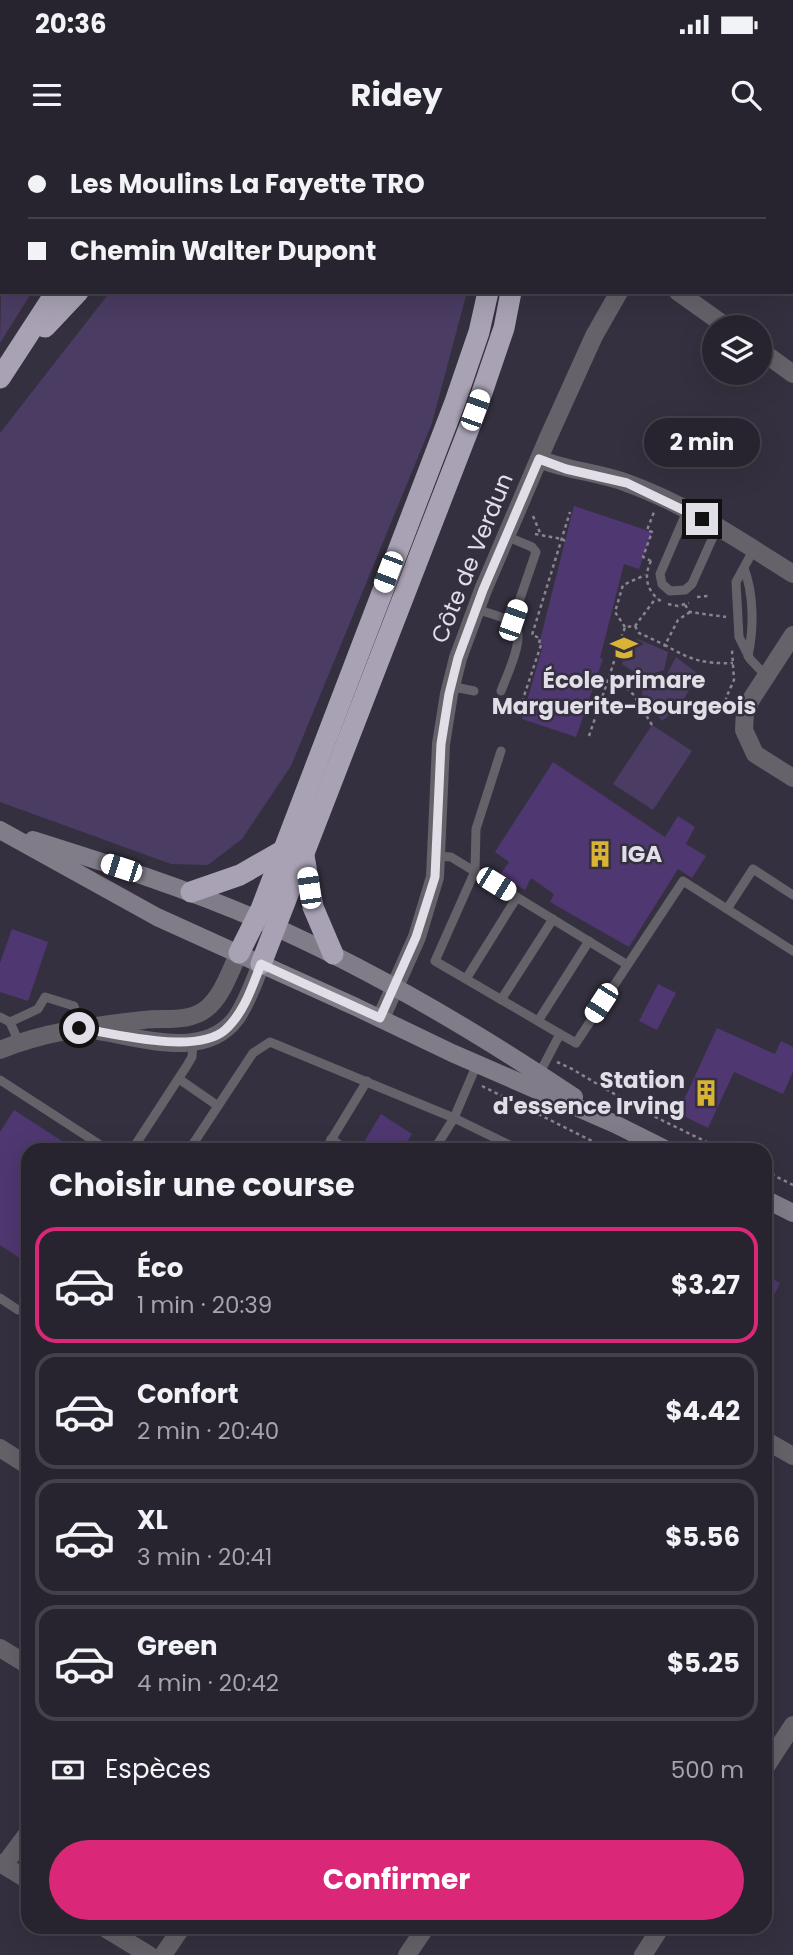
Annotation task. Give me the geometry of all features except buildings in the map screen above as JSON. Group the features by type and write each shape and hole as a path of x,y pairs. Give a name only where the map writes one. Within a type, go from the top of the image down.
{"highway":[{"path":"6,369 55,294"},
{"path":"6,369 76,294"},
{"path":"239,953 256,918 463,380 479,332 488,294"},
{"path":"261,964 488,374 504,328 511,294"},
{"path":"191,892 240,875 282,850"},
{"path":"304,856 313,907 333,954"}],"street":[{"name":"Côte de Verdun","path":"380,1018 425,913 435,877 441,744 450,686 458,658 539,459 586,354 618,294"},
{"path":"681,294 710,315"},
{"path":"772,359 793,374"},
{"path":"539,459 566,469 627,483 687,511 793,574"},
{"path":"793,635 745,712 744,730 755,754 793,778"},
{"path":"0,830 191,892 256,918 333,954 394,987 536,1080 653,1143"},
{"path":"0,830 157,917 478,1063 536,1080"},
{"path":"0,1050 79,1028 155,1018 184,1018 201,1013 218,996 239,953"},
{"path":"79,1028 193,1043 213,1038 232,1023 242,1008 261,964"},
{"path":"772,1202 793,1213"},
{"path":"772,1444 793,1455"},
{"path":"0,1448 21,1462"},
{"path":"0,1648 21,1661"},
{"path":"772,1757 793,1725"},
{"path":"21,1841 2,1864 21,1876"},
{"path":"114,1934 149,1955"},
{"path":"163,1955 177,1934"},
{"path":"407,1955 421,1934"},
{"path":"643,1955 656,1934"}],"lane":[{"path":"687,511 660,574 661,582 668,589 679,591 692,584 717,528"},
{"path":"506,536 532,547 536,552 512,622"},
{"path":"754,549 744,568 749,582 753,635 748,656 766,676"},
{"path":"476,610 512,622 518,630 519,639 501,691"},
{"path":"450,686 474,691"},
{"path":"501,751 476,828 475,871 435,961 576,1043 626,964 684,881 793,951"},
{"path":"437,856 451,857 626,964"},
{"path":"727,909 752,869 793,895"},
{"path":"466,979 517,897"},
{"path":"502,1000 553,919"},
{"path":"538,1021 589,941"},
{"path":"10,1022 38,1009 45,997 74,1006 79,1028"},
{"path":"0,1017 10,1022 19,1043"},
{"path":"536,1080 560,1034"},
{"path":"193,1143 253,1053 270,1042 454,1118 506,1143"},
{"path":"137,1143 192,1057 193,1043"},
{"path":"439,1143 454,1118 478,1063"},
{"path":"178,1079 218,1106"},
{"path":"0,1080 97,1143"},
{"path":"329,1143 367,1081"},
{"path":"0,1094 9,1086"},
{"path":"331,1139 337,1143"},
{"path":"0,1298 21,1310"}],"path":[{"path":"656,564 643,557 652,532 647,530 657,506"},
{"path":"531,511 541,536"},
{"path":"522,702 541,645 540,638 532,635 564,540 570,512"},
{"path":"531,534 564,540"},
{"path":"625,626 615,612 624,585 646,574"},
{"path":"635,626 656,598"},
{"path":"685,604 690,612"},
{"path":"664,648 678,620 690,612 729,616"},
{"path":"625,626 635,626"},
{"path":"589,736 625,626"},
{"path":"635,626 639,633 689,659 707,664 733,663"},
{"path":"731,640 734,680 726,698 733,709"},
{"path":"686,665 689,659"},
{"path":"610,674 634,695 652,725"},
{"path":"564,1065 643,1111 710,1143"},
{"path":"585,1084 588,1079"},
{"path":"482,1086 596,1143"},
{"path":"772,1174 793,1185"}],"shaded area":[{"path":"1,294 31,294 0,343"},
{"path":"108,294 466,294 432,423 291,766 242,839 208,865 171,864 0,802 0,433"},
{"path":"638,639 668,652 664,670 641,677 622,664 629,644"},
{"path":"676,657 698,674 680,706 662,721 642,696 642,683 664,680"},
{"path":"652,725 692,751 653,810 613,784"}],"place":[{"name":"École primare Marguerite-Bourgeois","path":"624,648"},
{"name":"IGA","path":"600,854"},
{"name":"Station d'essence Irving","path":"706,1093"}],"route":[{"path":"79,1028 176,1042 208,1040 225,1030 239,1014 261,964 380,1018 416,937 435,877 441,744 451,681 483,590 539,459 566,469 627,483 702,519"}]}
